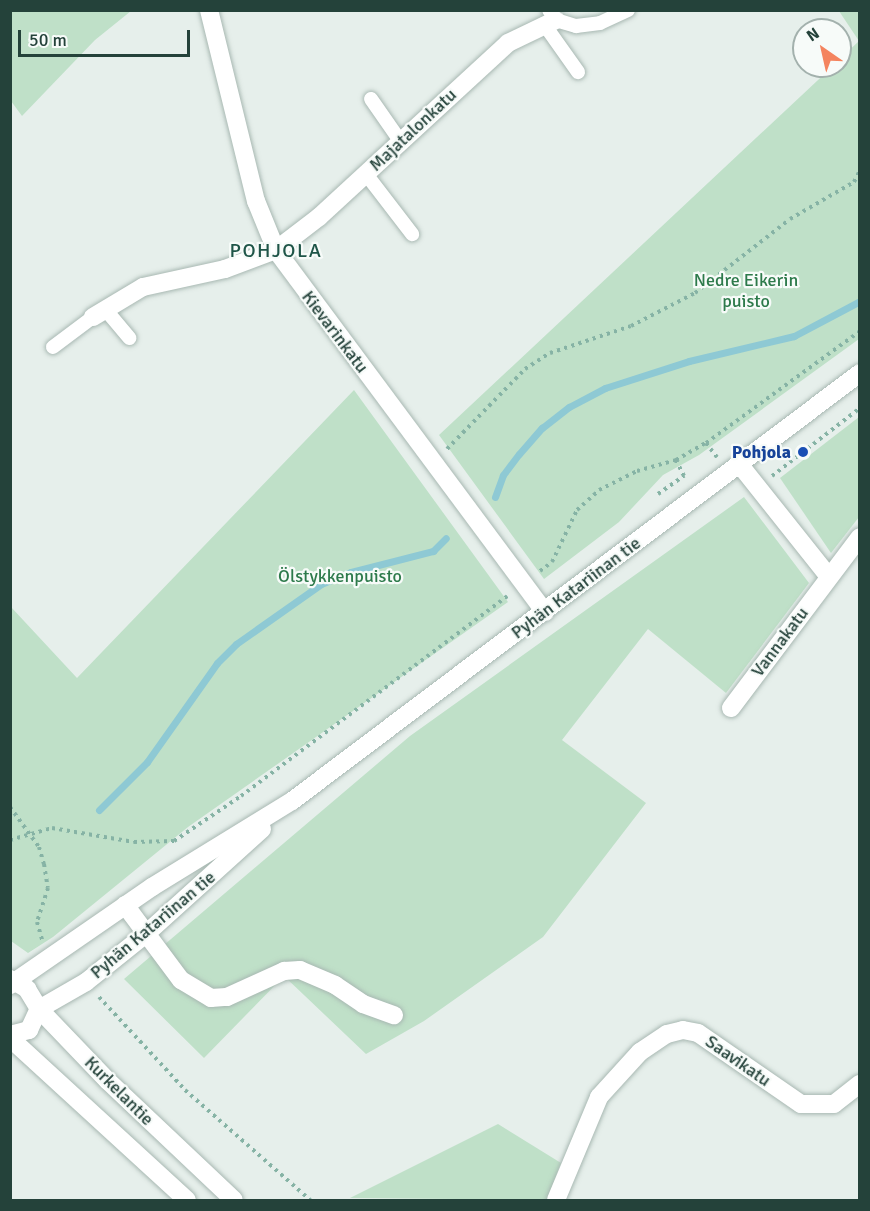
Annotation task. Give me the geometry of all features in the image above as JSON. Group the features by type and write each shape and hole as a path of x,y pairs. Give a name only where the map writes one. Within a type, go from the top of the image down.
{"street":[{"name":"Kievarinkatu","path":"209,10 256,201 276,250 545,612"},
{"name":"Majatalonkatu","path":"276,250 366,174 508,43 549,18"},
{"path":"99,313 143,287 225,268 276,250"},
{"name":"Pyhän Katariinan tie","path":"12,983 64,952 125,905 292,801 860,373"},
{"path":"740,465 829,577"},
{"name":"Vannakatu","path":"731,708 860,537"},
{"name":"Pyhän Katariinan tie","path":"10,1037 29,1030 39,1009 86,982 147,933 292,801"},
{"path":"125,905 181,980 211,998 226,998 284,971 300,970 335,985 363,1004 394,1015"},
{"name":"Kurkelantie","path":"12,983 27,989 39,1009 108,1082 234,1200"},
{"name":"Saavikatu","path":"556,1200 599,1097 640,1052 667,1034 683,1030 698,1033 801,1104 834,1104 860,1084"},
{"name":"Kurkelantie","path":"10,1037 187,1200"}],"lane":[{"path":"549,18 576,26 600,22 628,10"},
{"path":"549,18 578,72"},
{"path":"370,99 401,142"},
{"path":"366,174 412,234"},
{"path":"53,347 99,313 129,338"}],"path":[{"path":"444,453 525,369 550,353 631,327 695,293 790,219 854,182 860,170"},
{"path":"10,840 30,831 52,828 134,842 174,841 223,810 552,562 578,510 599,490 637,471 676,460 706,443 860,331"},
{"path":"757,487 860,408"},
{"path":"437,444 449,459"},
{"path":"658,494 684,476 676,460"},
{"path":"10,807 30,831 39,847 48,888 37,922 39,939 64,952"},
{"path":"86,982 165,1070 310,1200"}],"green space":[{"path":"11,10 131,11 95,40 22,116 11,101"},
{"path":"839,11 859,11 859,41 852,30 852,18 844,18"},
{"name":"Nedre Eikerin puisto","path":"859,41 859,339 699,455 663,475 619,522 544,579 439,435 820,78 852,78 852,48"},
{"name":"Ölstykkenpuisto","path":"354,390 508,602 188,827 53,937 28,953 11,941 11,607 77,678"},
{"path":"859,417 859,517 831,553 780,478"},
{"path":"744,497 809,583 726,693 648,629 562,740 646,803 543,937 424,1021 366,1054 284,976 204,1058 124,979 410,736"},
{"path":"498,1124 561,1163 547,1200 350,1198"}],"waterway":[{"path":"495,497 503,475 519,454 542,428 569,407 605,388 689,361 794,336 860,301"},
{"path":"99,810 147,762 217,663 236,644 321,584 351,572 433,551 446,538"}],"place":[{"name":"Pohjola","path":"803,452"}],"district":[{"name":"POHJOLA","path":"276,250"}]}
